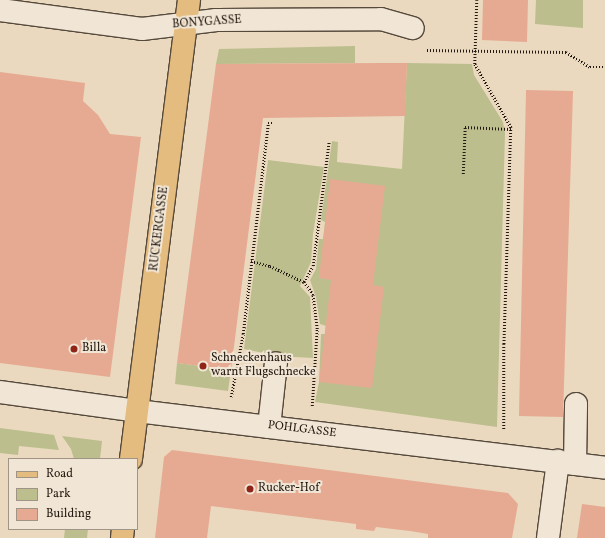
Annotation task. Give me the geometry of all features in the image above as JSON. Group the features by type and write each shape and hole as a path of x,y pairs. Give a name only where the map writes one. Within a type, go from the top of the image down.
{"main road":[{"name":"RUCKERGASSE","path":"132,458 189,0"}],"street":[{"name":"BONYGASSE","path":"0,10 142,29 216,20 381,19 414,28"},
{"path":"269,426 276,364"},
{"name":"POHLGASSE","path":"0,392 137,411 605,468"},
{"path":"548,538 567,463 576,404"}],"path":[{"path":"477,0 475,64 511,129 504,344 504,455"},
{"path":"414,28 425,50 566,52 590,67 605,67"},
{"path":"227,421 242,334 268,123 273,123"},
{"path":"463,174 465,127 511,129"},
{"path":"304,282 312,266 329,141"},
{"path":"252,261 270,266 304,282 313,295 317,329 313,392"}],"green space":[{"path":"536,0 583,0 583,28 535,24"},
{"path":"355,46 355,63 216,64 219,49"},
{"path":"407,63 472,64 474,75 503,122 505,133 497,427 315,402 319,382 321,334 325,334 326,326 320,324 316,297 310,280 316,269 319,239 323,239 325,222 321,220 332,141 338,142 337,162 402,169"},
{"path":"268,160 324,167 313,234 311,262 300,286 310,297 313,358 277,356 244,349"},
{"path":"177,363 231,370 228,391 175,384"},
{"path":"0,428 54,435 59,450 19,446 18,455 0,453"},
{"path":"62,436 102,441 100,458 74,458 71,449"},
{"path":"65,530 88,530 87,538 64,538"}],"building":[{"path":"483,0 528,0 527,42 482,40"},
{"path":"407,63 405,116 263,118 231,370 177,363 216,64"},
{"path":"0,72 85,83 83,101 98,115 110,134 141,137 110,377 0,363"},
{"path":"526,90 573,91 563,417 519,416"},
{"path":"330,179 385,186 373,285 384,287 372,388 319,382 331,280 319,278"},
{"path":"172,450 508,493 518,504 512,538 428,538 428,534 410,531 376,527 374,531 356,529 356,524 211,506 207,538 155,538 164,457"},
{"path":"582,504 605,507 605,538 577,538"}],"place":[{"name":"Billa","path":"74,349"},
{"name":"Schneckenhaus warnt Flugschnecke","path":"203,366"},
{"name":"Rucker-Hof","path":"250,489"}]}
